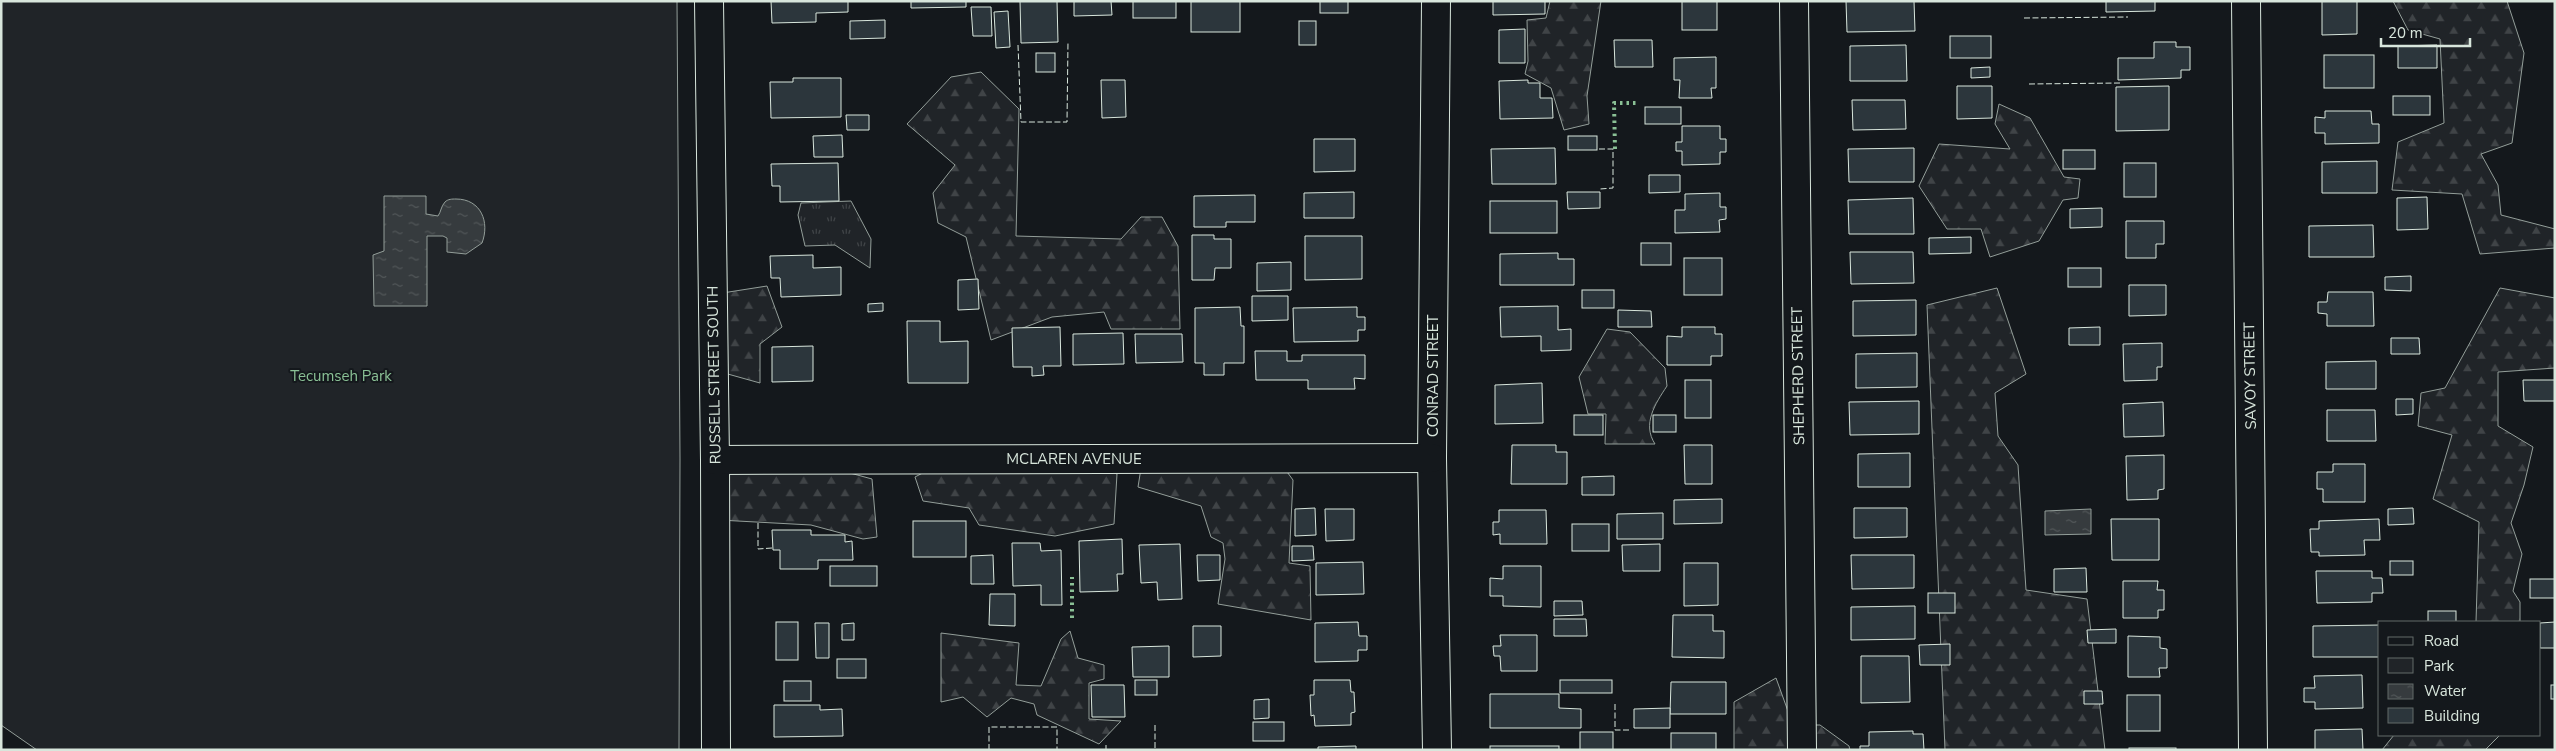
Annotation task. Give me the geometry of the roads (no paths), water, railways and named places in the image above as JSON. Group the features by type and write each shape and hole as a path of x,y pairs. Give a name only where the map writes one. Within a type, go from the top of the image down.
{"street":[{"name":"RUSSELL STREET SOUTH","path":"709,1 715,460 716,750"},
{"name":"CONRAD STREET","path":"1436,1 1432,458 1437,750"},
{"name":"SHEPHERD STREET","path":"1794,1 1802,750"},
{"name":"SAVOY STREET","path":"2246,1 2253,750"},
{"name":"MCLAREN AVENUE","path":"715,460 1432,458"}],"water":[{"path":"384,196 426,196 426,214 438,216 445,202 455,199 465,200 477,207 484,220 485,227 482,243 466,254 447,252 447,238 443,236 427,236 427,306 374,306 373,255 384,251"},
{"path":"2091,509 2091,534 2045,535 2045,511"}],"park label":[{"name":"Tecumseh Park","path":"341,376"}]}
